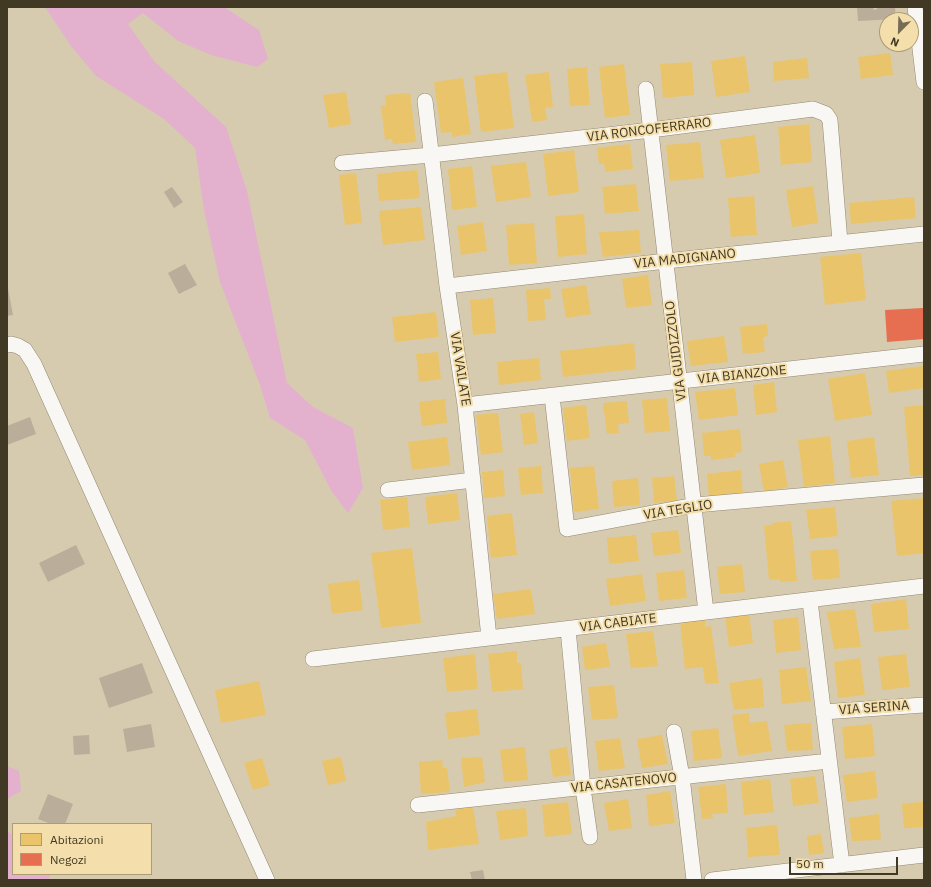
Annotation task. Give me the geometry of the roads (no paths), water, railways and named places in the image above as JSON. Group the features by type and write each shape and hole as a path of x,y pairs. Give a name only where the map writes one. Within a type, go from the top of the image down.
{"street":[{"path":"915,7 924,82"},
{"name":"VIA GUIDIZZOLO","path":"646,89 695,505 706,612"},
{"name":"VIA VAILATE","path":"425,100 447,286 466,405 489,638"},
{"name":"VIA RONCOFERRARO","path":"342,163 431,155 651,130 813,109 822,112 830,120 840,242"},
{"name":"VIA MADIGNANO","path":"447,286 924,234"},
{"path":"7,345 11,344 25,350 34,364 267,880"},
{"name":"VIA BIANZONE","path":"466,405 924,354"},
{"name":"VIA TEGLIO","path":"552,396 566,529 695,505 924,485"},
{"path":"388,490 473,480"},
{"name":"VIA CABIATE","path":"313,659 810,601 924,586"},
{"path":"810,601 842,865"},
{"path":"568,629 583,788 590,838"},
{"name":"VIA SERINA","path":"823,712 924,705"},
{"path":"674,732 682,777 694,880"},
{"name":"VIA CASATENOVO","path":"418,805 829,761"},
{"path":"712,880 924,855"}]}
